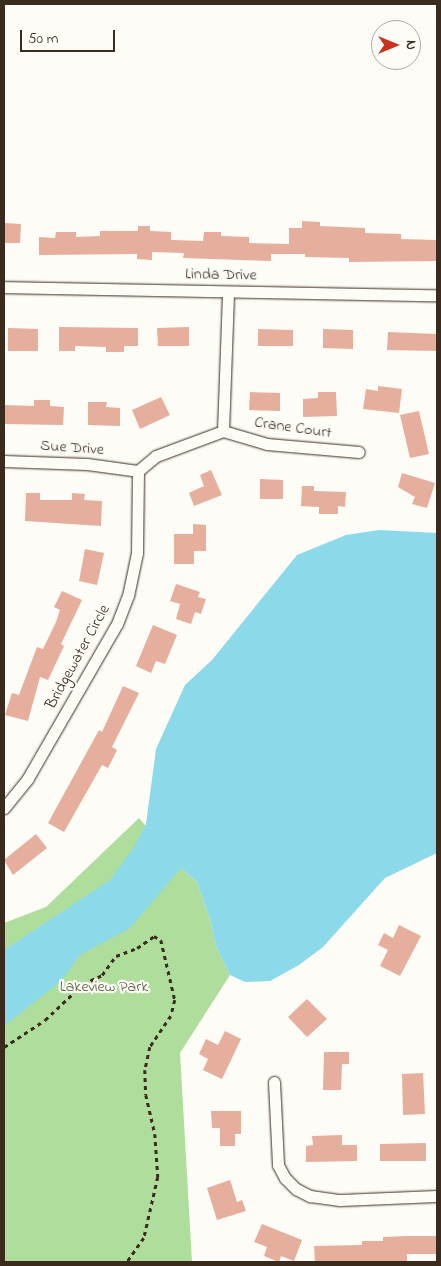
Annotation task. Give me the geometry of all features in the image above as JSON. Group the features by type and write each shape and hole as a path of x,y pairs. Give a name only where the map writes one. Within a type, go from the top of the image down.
{"street":[{"name":"Linda Drive","path":"4,287 437,295"},
{"path":"138,471 156,456 223,432 228,292"},
{"name":"Crane Court","path":"223,432 267,444 359,452"},
{"name":"Sue Drive","path":"4,461 87,464 138,471"},
{"name":"Bridgewater Circle","path":"4,808 28,778 118,624 128,596 136,553 138,471"},
{"path":"274,1082 278,1164 285,1178 296,1189 310,1196 340,1200 437,1196"}],"path":[{"path":"4,1047 45,1020 82,984 102,975 116,956 137,948 154,936 162,940 175,1000 171,1016 150,1047 145,1070 146,1095 155,1134 158,1177 155,1202 144,1238 127,1262"}],"green space":[{"name":"Lakeview Park","path":"139,818 181,868 197,882 210,919 216,946 230,975 180,1053 192,1262 4,1262 4,923 46,907"}],"water":[{"path":"379,530 437,533 437,853 385,878 323,947 299,965 270,981 245,982 230,975 216,946 210,919 197,882 181,868 130,928 80,955 61,981 4,1026 4,950 110,880 134,847 146,824 156,749 185,685 212,660 297,555 346,535"}],"building":[{"path":"302,221 320,222 320,226 365,228 365,233 401,234 401,239 437,240 437,261 349,262 349,258 305,257 305,254 271,254 271,261 183,258 184,253 152,252 152,260 137,259 137,254 39,255 39,237 55,238 56,232 76,232 76,237 100,236 100,231 138,231 138,226 150,226 150,231 171,232 171,240 203,241 204,232 221,232 221,236 249,237 249,243 289,244 289,228 302,228"},
{"path":"4,223 21,224 20,243 4,243"},
{"path":"59,327 138,328 138,346 124,346 124,352 106,352 106,347 75,346 75,351 59,351"},
{"path":"189,327 189,346 158,346 157,328"},
{"path":"8,328 38,329 38,351 8,351"},
{"path":"258,329 293,330 293,346 258,346"},
{"path":"323,329 353,330 353,349 323,348"},
{"path":"388,332 437,334 437,351 387,350"},
{"path":"378,386 402,389 399,413 363,409 366,389 378,391"},
{"path":"250,392 280,393 280,411 249,410"},
{"path":"318,392 336,392 337,416 303,417 303,399 318,398"},
{"path":"161,397 170,415 140,429 132,410"},
{"path":"34,400 50,400 50,406 64,407 63,425 4,424 4,405 34,406"},
{"path":"88,402 107,402 106,407 120,408 120,426 88,425"},
{"path":"419,411 429,454 410,458 400,415"},
{"path":"211,470 222,495 194,506 189,493 204,486 200,475"},
{"path":"402,473 435,483 427,508 412,504 415,497 398,487"},
{"path":"260,479 283,480 283,499 260,499"},
{"path":"302,486 314,486 314,491 346,492 345,507 338,506 338,514 319,514 319,507 301,506"},
{"path":"26,493 40,493 40,500 72,500 72,493 85,494 84,500 102,501 101,526 25,521"},
{"path":"193,524 206,525 206,551 194,551 194,564 174,564 174,534 193,534"},
{"path":"85,549 104,553 97,585 79,581"},
{"path":"176,584 200,592 198,597 206,599 201,614 195,612 191,624 176,619 180,604 170,601"},
{"path":"62,591 82,600 61,644 64,646 48,680 40,677 28,721 5,715 12,693 19,695 37,647 43,649 56,622 60,610 54,607"},
{"path":"153,625 177,635 165,664 156,661 151,673 136,666"},
{"path":"123,686 139,693 112,747 117,750 108,768 102,765 64,832 48,823 99,730 102,732"},
{"path":"36,834 47,848 13,875 4,860"},
{"path":"399,925 421,936 400,976 380,966 388,950 378,945 384,933 393,938"},
{"path":"307,999 327,1019 307,1037 288,1017"},
{"path":"225,1031 241,1039 222,1079 203,1070 208,1059 199,1054 206,1039 218,1045"},
{"path":"324,1052 349,1052 349,1064 342,1064 341,1090 323,1090"},
{"path":"423,1073 425,1114 403,1115 402,1074"},
{"path":"211,1111 241,1111 241,1134 235,1134 235,1146 220,1146 220,1128 212,1128"},
{"path":"342,1135 342,1145 357,1145 357,1161 306,1162 306,1146 313,1145 312,1136"},
{"path":"426,1143 426,1161 380,1161 380,1144"},
{"path":"230,1180 237,1202 242,1200 246,1211 217,1220 207,1188"},
{"path":"262,1224 302,1240 294,1261 281,1256 279,1262 264,1256 267,1247 254,1242"},
{"path":"437,1236 437,1254 407,1254 407,1262 315,1262 314,1246 362,1245 362,1241 383,1241 383,1237"}]}
